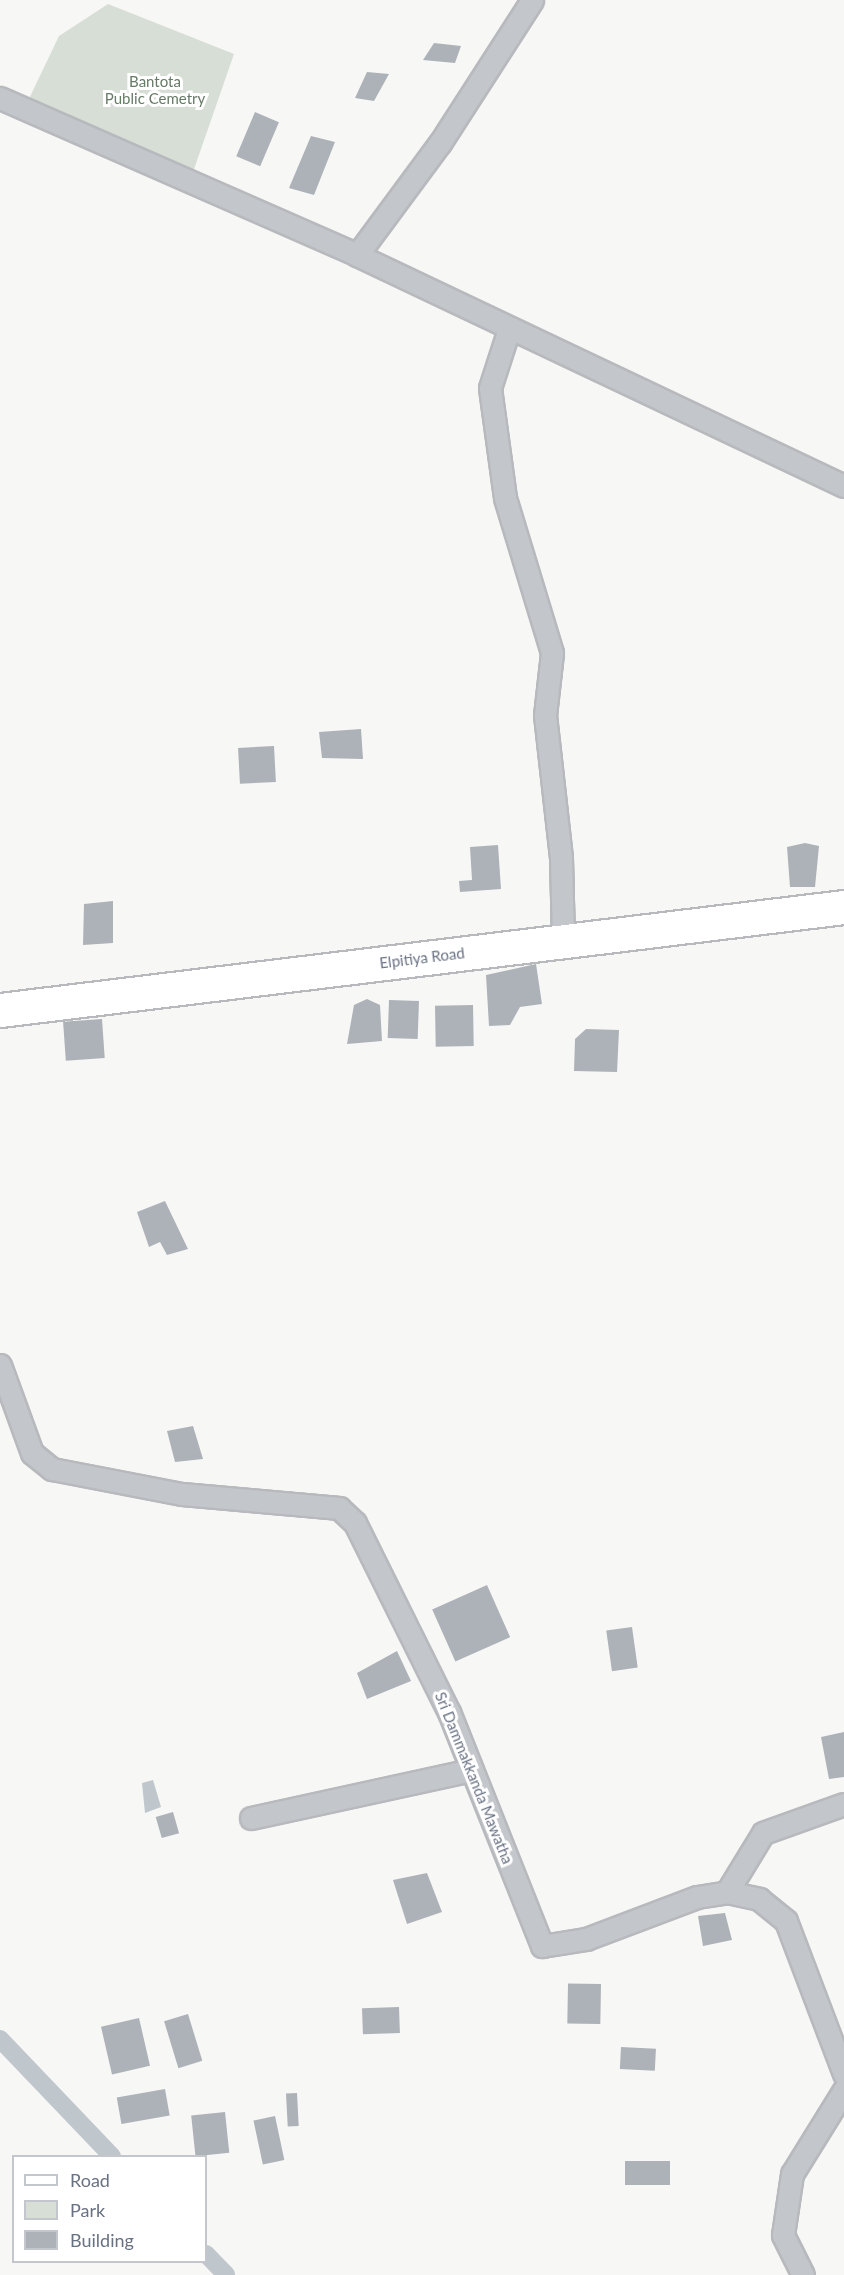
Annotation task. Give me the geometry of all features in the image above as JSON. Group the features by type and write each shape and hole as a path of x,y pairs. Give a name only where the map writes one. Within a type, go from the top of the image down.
{"main road":[{"name":"Elpitiya Road","path":"0,1010 844,907"}],"street":[{"path":"357,255 440,142 532,0"},
{"path":"0,98 357,255 844,486"},
{"path":"509,329 490,388 505,498 552,653 545,715 561,858 563,942"},
{"name":"Sri Dammakkanda Mawatha","path":"0,1365 32,1453 52,1469 182,1494 339,1508 355,1523 450,1712 542,1946 586,1939 676,1903 727,1892 759,1899 786,1921 844,2074"},
{"path":"251,1818 472,1770"},
{"path":"727,1892 763,1833 844,1804"},
{"path":"803,2275 783,2235 792,2174 844,2090"}],"green space":[{"name":"Bantota Public Cemetry","path":"108,4 234,54 193,172 26,105 59,36"}],"shaded area":[{"path":"153,1780 161,1807 145,1813 142,1783"}],"building":[{"path":"434,43 461,46 455,63 423,60"},
{"path":"367,72 389,74 374,101 355,98"},
{"path":"255,112 279,122 260,166 236,156"},
{"path":"311,136 335,142 314,195 289,188"},
{"path":"361,729 363,759 322,758 319,732"},
{"path":"274,746 276,782 240,784 238,748"},
{"path":"805,843 819,846 815,887 790,887 787,847"},
{"path":"498,845 501,889 460,892 459,881 472,880 470,847"},
{"path":"113,901 113,943 83,945 84,904"},
{"path":"536,964 542,1004 520,1007 510,1025 489,1026 486,975"},
{"path":"367,999 380,1005 382,1041 347,1044 354,1005"},
{"path":"389,1000 419,1001 418,1039 388,1038"},
{"path":"473,1005 474,1046 436,1047 435,1006"},
{"path":"102,1019 105,1058 66,1061 63,1022"},
{"path":"586,1029 619,1030 617,1072 574,1071 575,1039"},
{"path":"165,1201 188,1249 167,1255 160,1242 149,1247 137,1212"},
{"path":"193,1426 203,1459 175,1462 167,1431"},
{"path":"487,1585 510,1637 455,1661 432,1609"},
{"path":"632,1627 638,1668 612,1671 606,1631"},
{"path":"397,1651 411,1681 367,1699 357,1673"},
{"path":"844,1732 844,1777 829,1779 821,1737"},
{"path":"173,1812 179,1833 162,1838 156,1817"},
{"path":"427,1873 442,1912 407,1924 393,1880"},
{"path":"725,1913 732,1940 703,1946 698,1916"},
{"path":"568,1983 601,1984 600,2024 567,2023"},
{"path":"399,2007 400,2033 363,2034 362,2008"},
{"path":"188,2014 202,2061 178,2068 164,2021"},
{"path":"139,2018 150,2066 112,2075 101,2027"},
{"path":"621,2047 656,2049 655,2071 620,2069"},
{"path":"165,2089 170,2116 121,2124 117,2098"},
{"path":"297,2093 299,2126 288,2127 286,2094"},
{"path":"225,2112 229,2153 195,2155 191,2116"},
{"path":"275,2116 284,2160 263,2165 253,2121"},
{"path":"625,2161 670,2161 670,2185 625,2185"}],"waterway":[{"path":"0,2039 111,2155"},
{"path":"207,2255 226,2275"}]}
